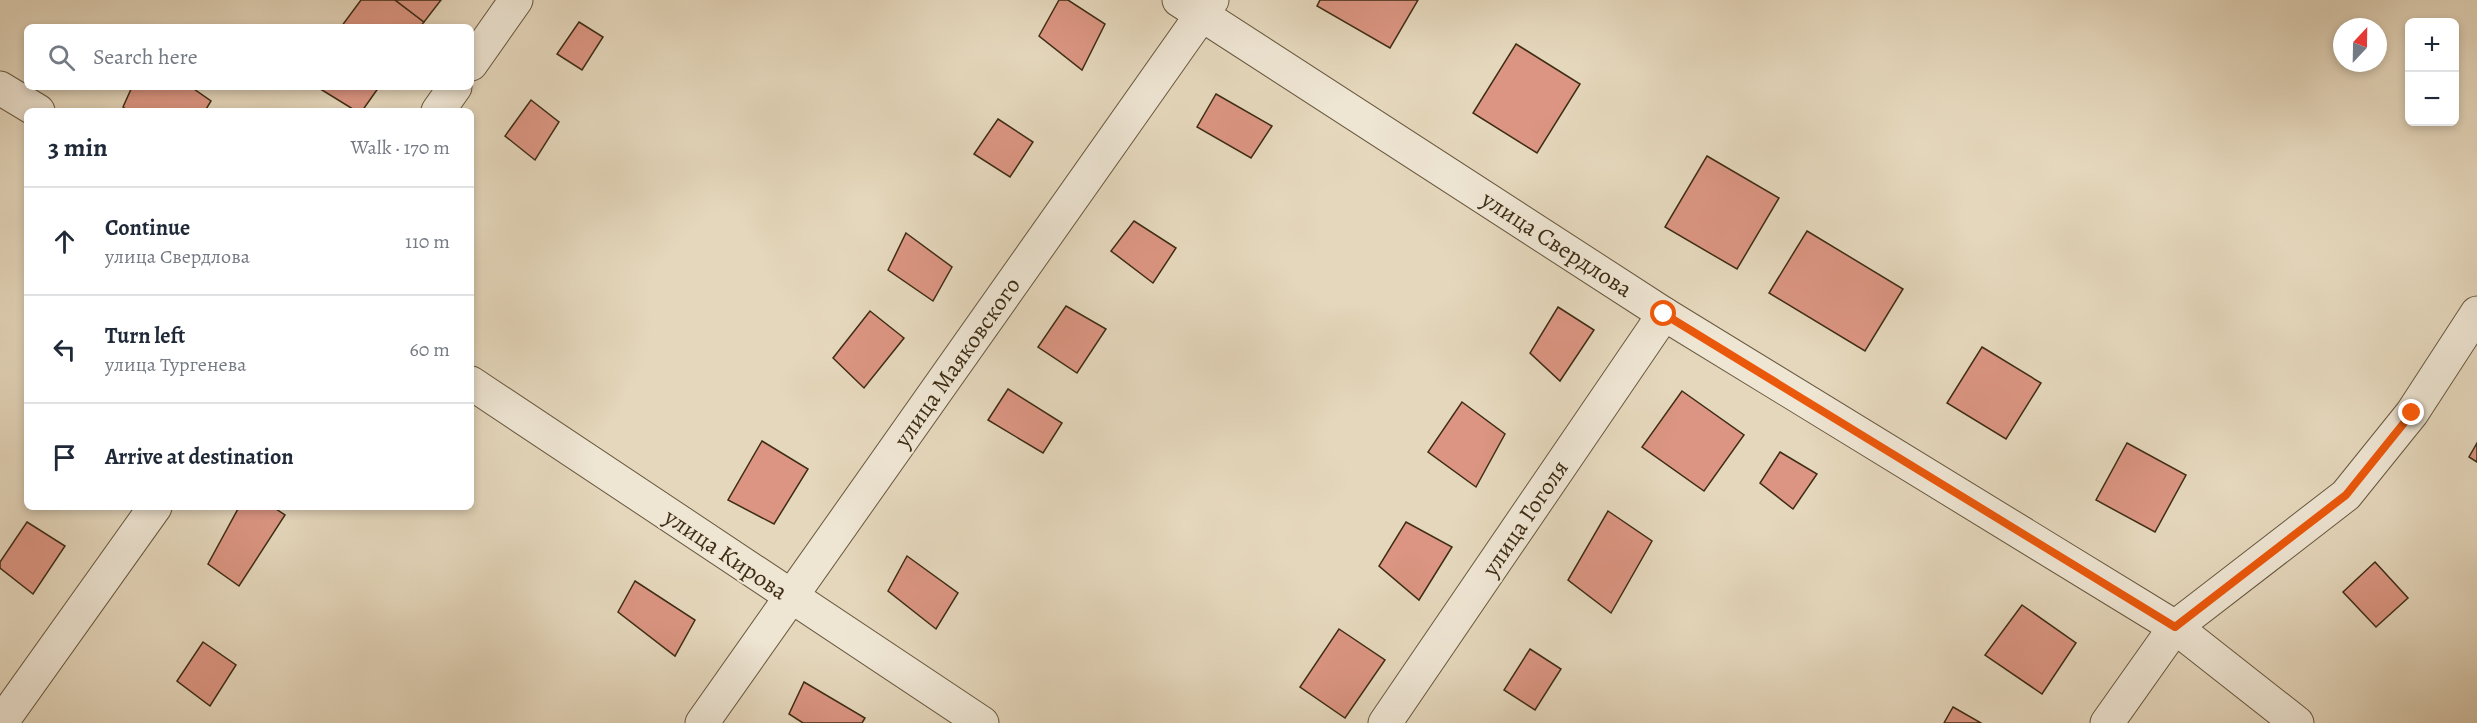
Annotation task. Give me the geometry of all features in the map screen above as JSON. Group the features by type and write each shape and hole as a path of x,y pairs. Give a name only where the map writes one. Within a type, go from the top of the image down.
{"street":[{"path":"474,60 516,0"},
{"name":"улица Свердлова","path":"1198,5 1664,314 2175,627 2297,723"},
{"name":"улица Маяковского","path":"702,723 1198,5"},
{"path":"0,88 33,108"},
{"path":"440,108 452,90"},
{"path":"2107,723 2175,627 2346,495 2412,413 2477,313"},
{"name":"улица Гоголя","path":"1385,723 1664,314"},
{"name":"улица Кирова","path":"474,385 982,723"},
{"path":"1,723 153,510"}],"building":[{"path":"361,0 395,0 424,22 422,24 343,24"},
{"path":"395,0 441,0 424,22"},
{"path":"1059,0 1068,0 1105,24 1082,70 1039,36"},
{"path":"1320,0 1418,0 1390,48 1317,6"},
{"path":"579,22 603,37 582,70 557,54"},
{"path":"1516,44 1580,84 1537,153 1473,113"},
{"path":"131,90 195,90 211,101 207,108 123,107"},
{"path":"322,90 377,90 364,108 351,108"},
{"path":"1216,94 1272,126 1251,158 1197,127"},
{"path":"531,100 559,122 535,160 505,136"},
{"path":"998,119 1033,142 1010,177 974,154"},
{"path":"1707,156 1779,198 1737,269 1665,227"},
{"path":"1134,221 1176,248 1153,283 1111,251"},
{"path":"1807,231 1903,289 1865,351 1769,293"},
{"path":"906,233 952,267 933,301 888,270"},
{"path":"1066,306 1106,329 1077,373 1038,347"},
{"path":"1558,307 1594,330 1560,381 1530,353"},
{"path":"870,311 904,338 864,388 833,358"},
{"path":"1982,347 2041,383 2006,439 1947,403"},
{"path":"1008,389 1062,423 1043,453 988,420"},
{"path":"1682,391 1744,435 1704,491 1642,447"},
{"path":"1462,402 1505,434 1476,487 1428,452"},
{"path":"762,441 808,469 774,524 728,500"},
{"path":"2127,443 2186,475 2155,532 2096,500"},
{"path":"2477,443 2477,462 2469,457"},
{"path":"1780,452 1817,474 1793,509 1760,483"},
{"path":"237,510 278,510 285,515 239,586 208,564"},
{"path":"1608,511 1652,541 1611,613 1568,580"},
{"path":"27,522 65,546 33,594 0,568 0,562"},
{"path":"1406,522 1452,547 1419,600 1379,566"},
{"path":"907,556 958,593 936,629 888,591"},
{"path":"2375,562 2408,598 2376,627 2343,592"},
{"path":"635,581 695,620 675,656 618,612"},
{"path":"2022,605 2076,643 2042,694 1985,655"},
{"path":"1339,629 1385,660 1345,718 1300,687"},
{"path":"203,642 236,665 210,706 177,681"},
{"path":"1530,649 1561,669 1535,710 1504,690"},
{"path":"804,682 865,718 862,723 803,723 789,714"},
{"path":"1953,707 1981,723 1944,723"}],"route":[{"path":"1664,314 2175,627 2346,495 2412,413"}]}
